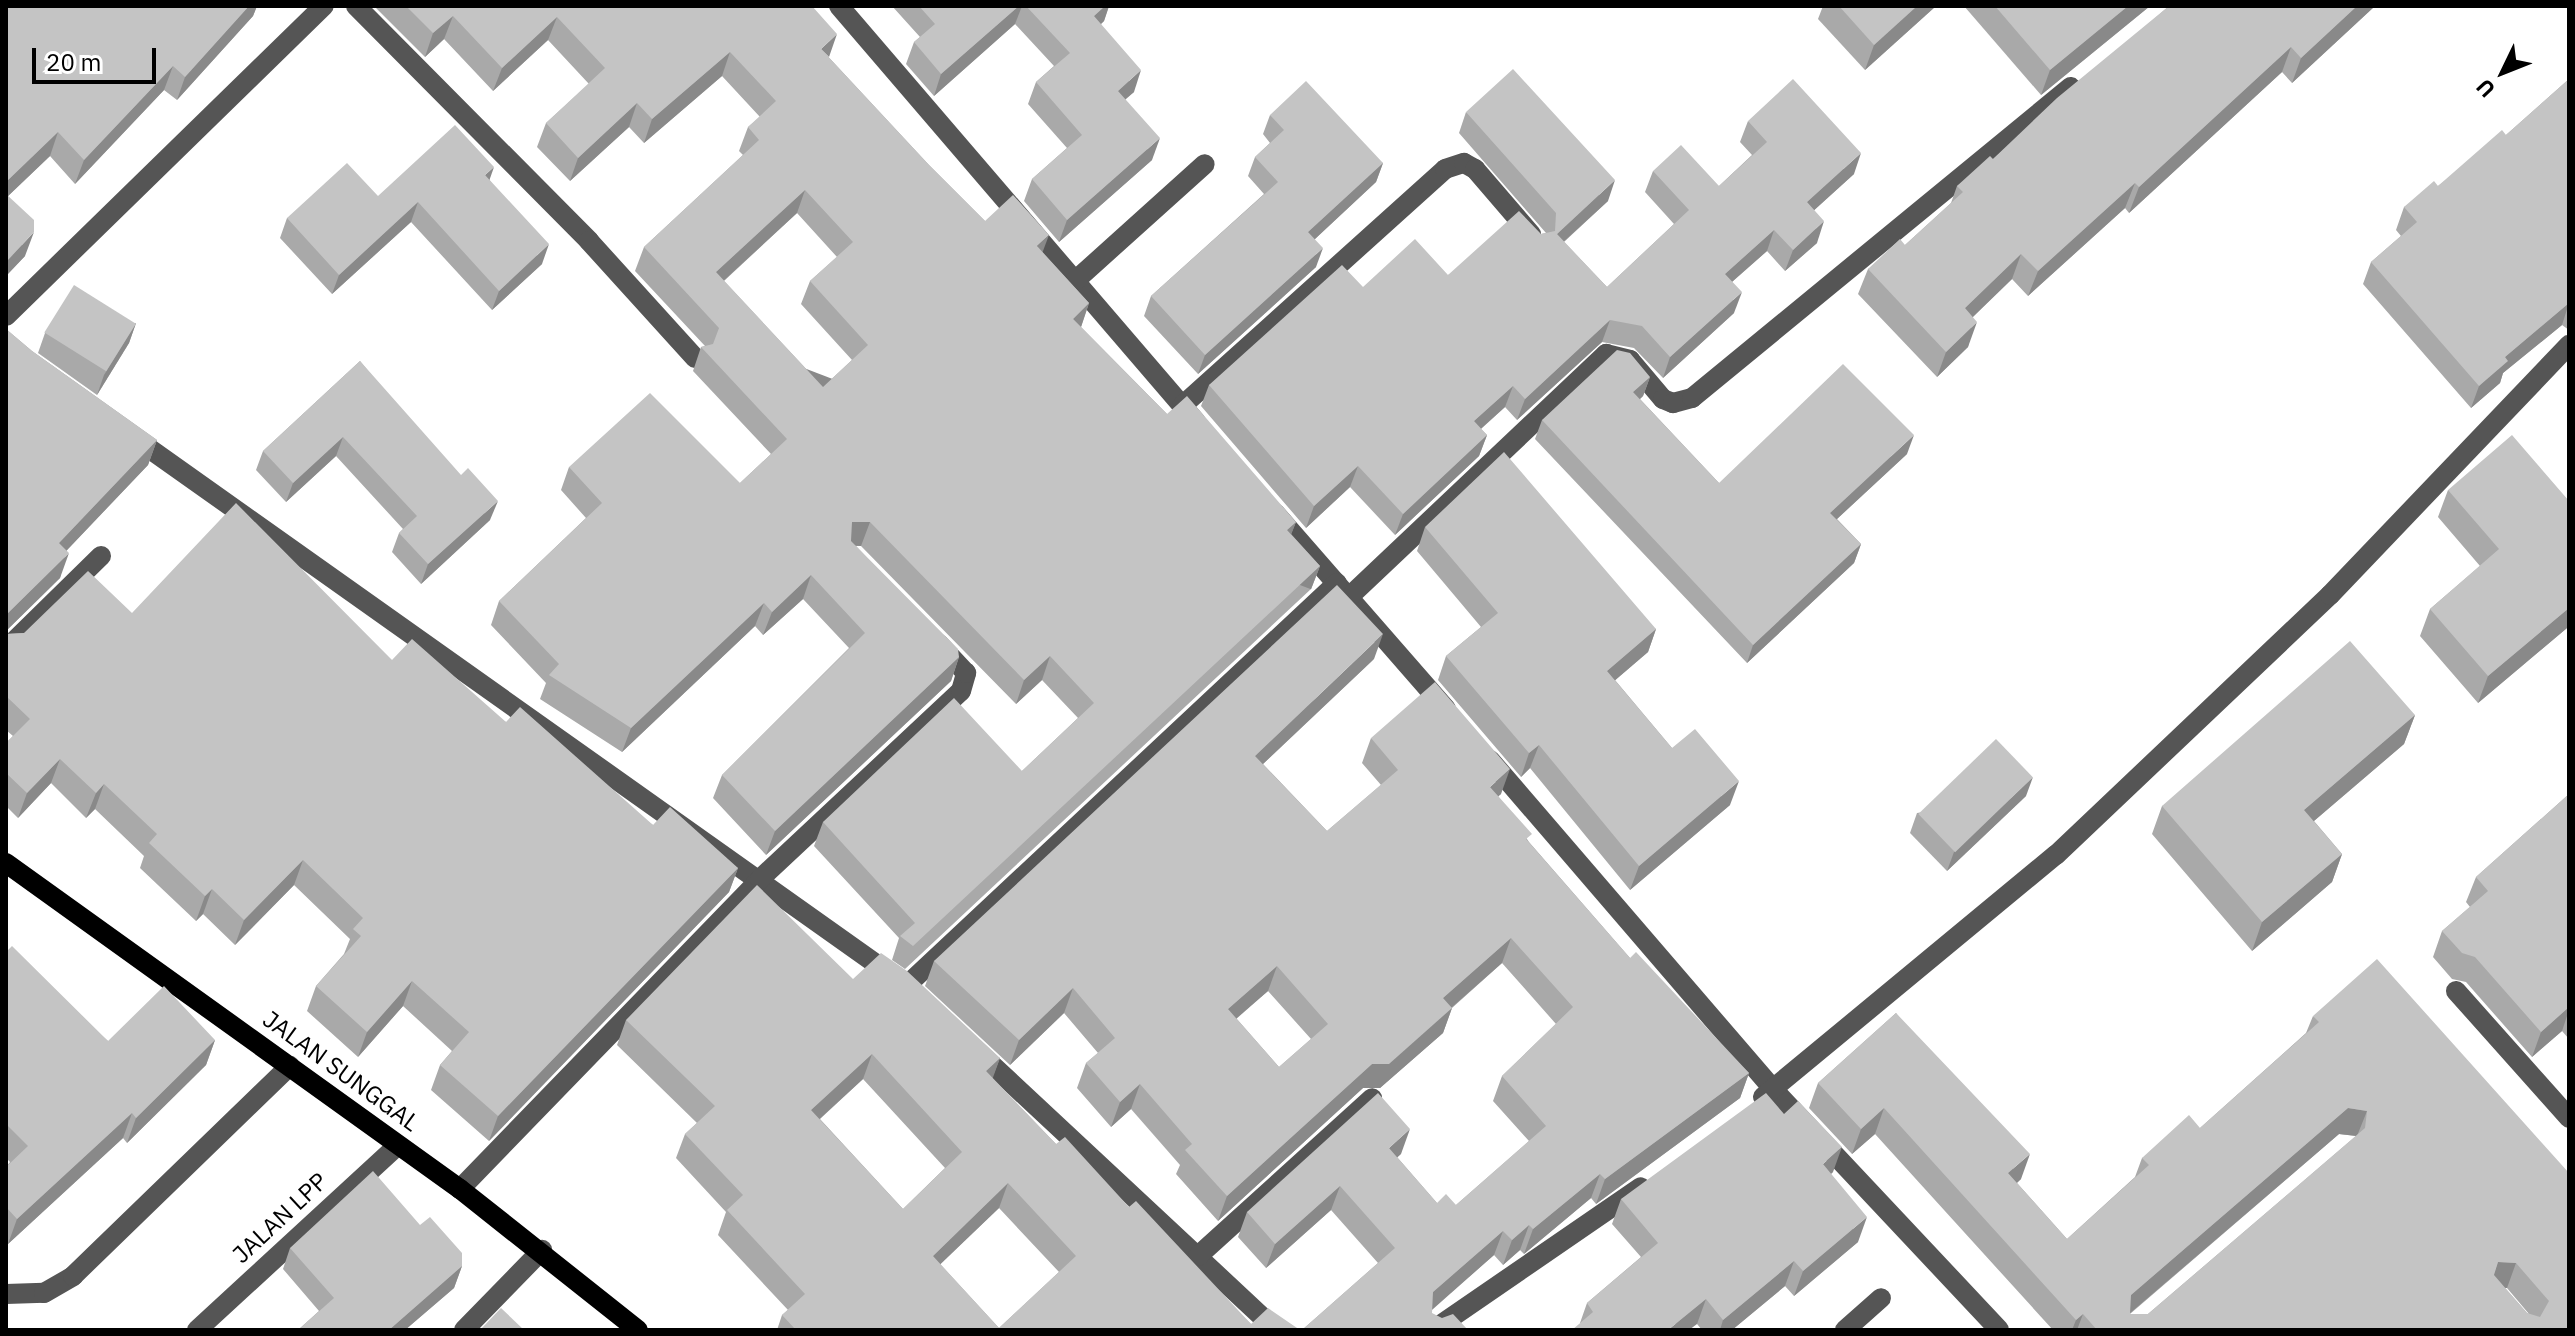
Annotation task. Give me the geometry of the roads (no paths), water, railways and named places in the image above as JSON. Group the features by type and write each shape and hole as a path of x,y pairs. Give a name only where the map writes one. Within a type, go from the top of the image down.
{"main road":[{"name":"JALAN SUNGGAL","path":"6,863 460,1189 542,1250 638,1330"}],"street":[{"path":"6,316 324,6"},
{"path":"356,6 589,241 695,358"},
{"path":"839,6 1213,441"},
{"path":"110,420 760,879 912,992 1343,590 1606,354 1630,360 1663,399 1673,403 1692,398 2084,76"},
{"path":"1182,406 1445,169 1464,163 1475,169 1538,243"},
{"path":"1076,280 1205,164"},
{"path":"1748,1107 2056,855 2330,595 2569,345"},
{"path":"1265,500 1773,1089 1999,1330"},
{"path":"6,649 101,556"},
{"path":"460,1189 760,879 965,685 966,673 928,633"},
{"path":"2456,991 2569,1118"},
{"path":"965,1040 1198,1256 1262,1326"},
{"path":"6,1294 44,1293 73,1276 290,1066"},
{"path":"1198,1256 1372,1098"},
{"name":"JALAN LPP","path":"197,1330 398,1145"},
{"path":"1433,1330 1661,1172"},
{"path":"464,1330 542,1250"},
{"path":"1845,1330 1881,1298"}]}
